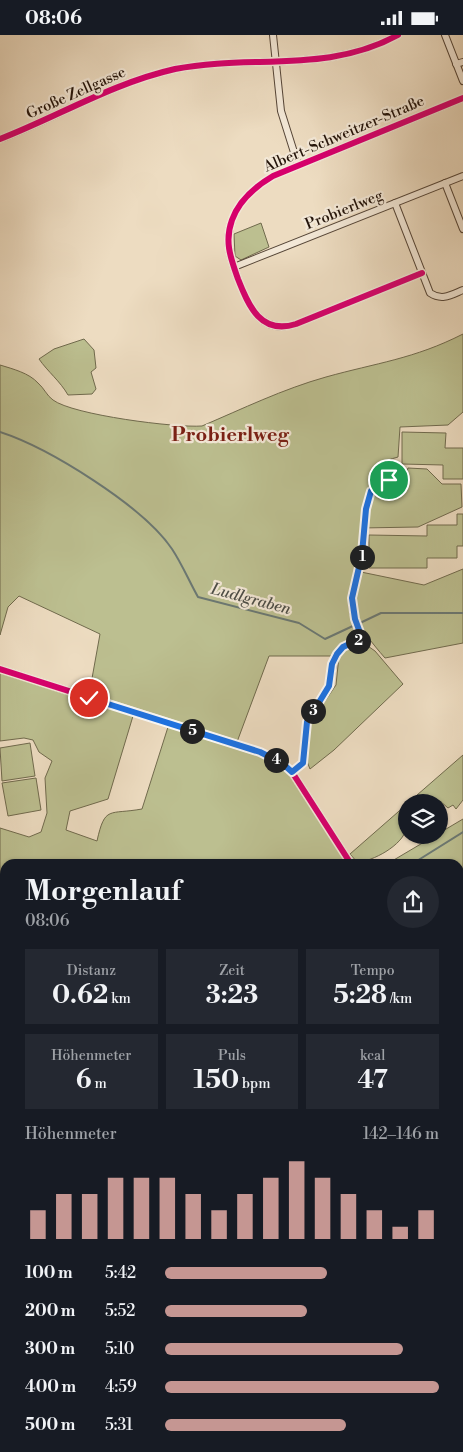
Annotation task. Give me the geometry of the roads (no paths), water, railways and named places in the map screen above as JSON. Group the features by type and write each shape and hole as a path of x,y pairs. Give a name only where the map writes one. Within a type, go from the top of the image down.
{"street":[{"path":"273,35 281,111 298,165"},
{"name":"Große Zellgasse","path":"0,139 112,89 143,78 195,66 275,63 338,57 367,50 398,35"},
{"path":"445,35 463,81"},
{"path":"456,64 463,61"},
{"name":"Albert-Schweitzer-Straße","path":"422,273 296,324 280,326 265,322 253,313 228,251 228,241 236,212 260,184 298,165 463,97"},
{"name":"Probierlweg","path":"234,267 463,176"},
{"path":"445,183 463,229"},
{"path":"395,203 430,293 444,298 463,290"},
{"path":"292,772 303,763 307,722 329,686 332,664 343,647 362,638 352,606 353,591 362,554 369,494 389,480"},
{"path":"0,669 260,752 282,763 292,772 348,859"}],"waterway":[{"name":"Ludlgraben","path":"0,432 43,451 94,480 140,515 172,549 198,597 299,623 325,639 355,625"},
{"name":"Ludlgraben","path":"360,623 381,613 463,613"},
{"path":"420,859 463,832"}],"district":[{"name":"Probierlweg","path":"230,435"}]}
